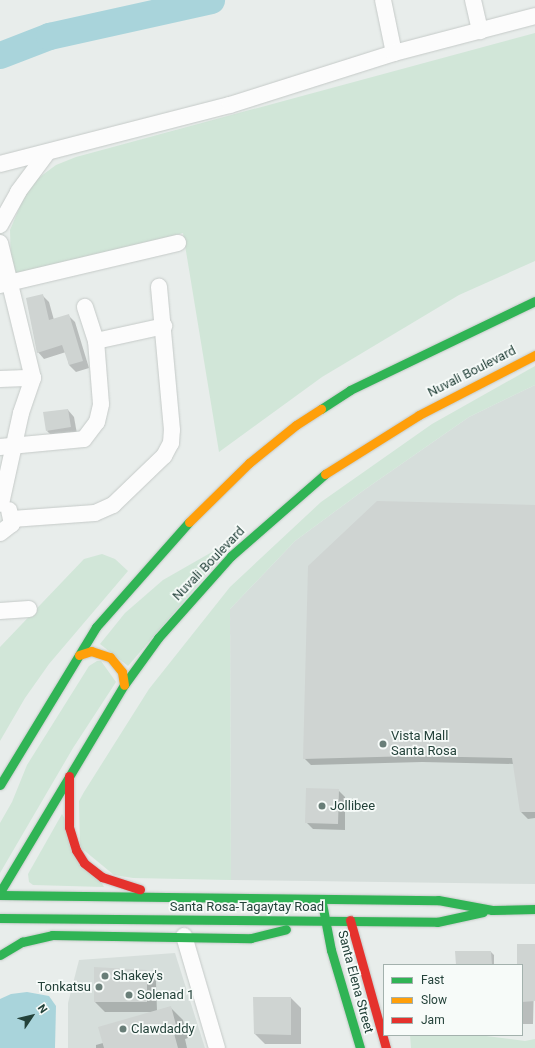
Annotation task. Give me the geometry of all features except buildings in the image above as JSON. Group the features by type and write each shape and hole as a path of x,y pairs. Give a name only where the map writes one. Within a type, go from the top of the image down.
{"main road":[{"path":"0,786 96,627 194,517 272,443 350,390 535,301"},
{"name":"Nuvali Boulevard","path":"0,892 124,685 158,638 231,556 322,476 419,415 535,355"},
{"path":"79,655 91,651 110,657 122,672 124,685"},
{"path":"69,776 69,827 71,839 84,862 113,882 186,898"},
{"name":"Santa Rosa-Tagaytay Road","path":"0,895 438,900 492,910"},
{"name":"Santa Elena Street","path":"321,898 324,920 331,950 360,1048"},
{"name":"Santa Rosa-Tagaytay Road","path":"0,918 350,920 437,922 492,910 535,909"},
{"path":"90,919 138,936"},
{"path":"0,955 22,942 52,935 251,938 324,920"},
{"name":"Santa Elena Street","path":"350,920 386,1048"}],"street":[{"path":"383,0 394,53"},
{"path":"473,0 480,31"},
{"path":"0,164 230,105 394,53 535,16"},
{"path":"0,225 18,192 47,153"},
{"path":"5,283 178,242"},
{"path":"0,243 5,283 33,378 21,413 6,448 1,504 9,510 12,519 9,529 0,533"},
{"path":"12,519 95,513 113,505 164,456 171,443 172,430 164,326 159,287"},
{"path":"6,448 84,439 97,422 101,404 96,341 84,307"},
{"path":"96,341 164,326"},
{"path":"0,379 33,378"},
{"path":"0,610 29,610"},
{"path":"184,936 217,1048"}],"shaded area":[{"name":"Vista Mall Santa Rosa","path":"535,385 535,884 231,880 230,609 295,541 364,490 469,417"},
{"name":"Solenad 1","path":"175,953 205,1048 68,1048 68,1003 79,960"}],"green space":[{"path":"535,33 535,261 459,295 322,377 219,452 183,233 30,275 17,275 11,267 10,230 29,185 56,165 76,157"},
{"path":"535,366 535,385 469,417 364,490 295,541 230,609 231,880 133,878 114,875 80,847 79,801 84,792 149,689 230,587 321,502 432,424"},
{"path":"240,536 128,666 100,644 125,613 163,580"},
{"path":"102,554 115,559 128,571 49,664 25,698 0,741 0,647 84,559"},
{"path":"97,661 101,661 116,682 73,748 0,873 0,823 12,802 27,765 89,666"},
{"path":"62,814 104,887 33,885 29,882 28,874"},
{"path":"410,1036 486,1036 525,1041 535,1039 535,1048 411,1048"}],"water":[{"path":"27,992 49,996 56,1006 55,1048 0,1048 0,999 11,994"}],"waterway":[{"path":"0,55 49,36 211,0"}],"traffic: fast":[{"path":"321,409 350,390 535,301"},
{"path":"0,892 124,685 158,638 231,556 325,474"},
{"path":"0,785 96,627 189,522"},
{"path":"0,895 438,900 492,910 535,909"},
{"path":"322,903 331,950 360,1048"},
{"path":"0,918 437,922 483,912"},
{"path":"0,955 22,942 52,935 251,938 286,929"}],"traffic: slow":[{"path":"325,474 419,415 535,355"},
{"path":"189,522 249,463 296,425 321,409"},
{"path":"79,655 91,651 110,657 122,672 124,685"}],"traffic: jam":[{"path":"69,776 69,827 76,850 84,863 102,877 140,889"},
{"path":"350,920 386,1048"}],"place":[{"name":"Vista Mall Santa Rosa","path":"383,744"},
{"name":"Jollibee","path":"322,806"},
{"name":"Shakey's","path":"105,976"},
{"name":"Tonkatsu","path":"99,987"},
{"name":"Solenad 1","path":"129,995"},
{"name":"Clawdaddy","path":"123,1029"}]}
